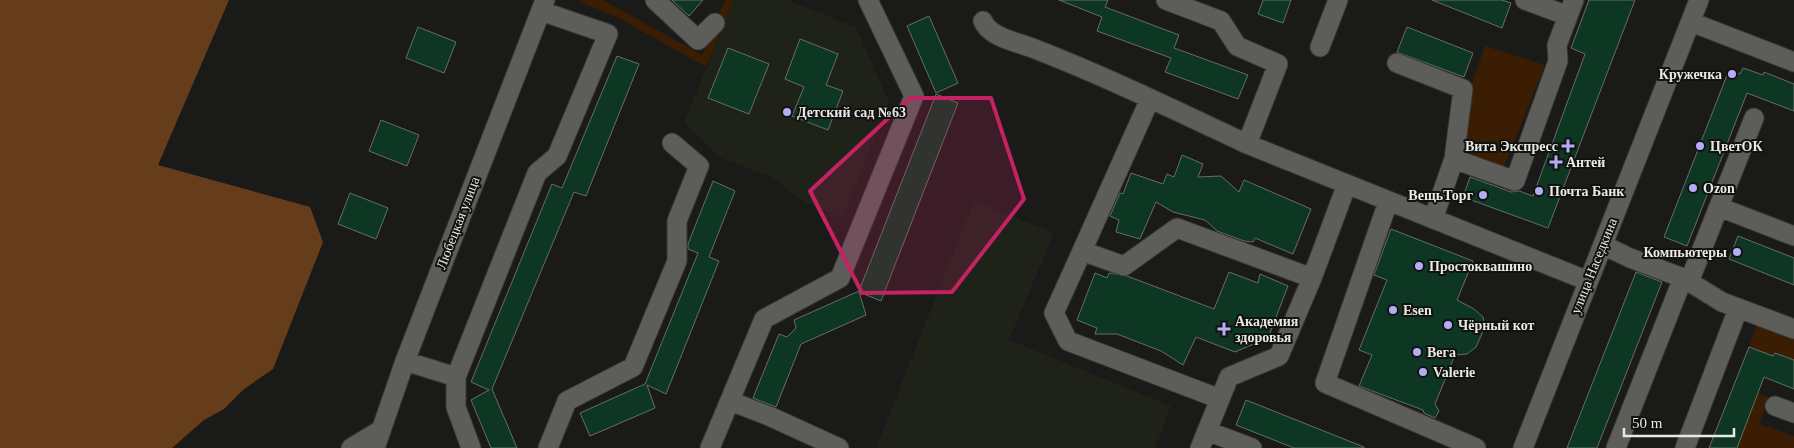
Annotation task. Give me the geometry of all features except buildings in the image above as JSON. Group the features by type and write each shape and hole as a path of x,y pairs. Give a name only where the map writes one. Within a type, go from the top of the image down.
{"street":[{"path":"655,0 698,40 715,23"},
{"path":"710,448 764,319 840,278 914,96 868,0"},
{"path":"1166,0 1221,21 1237,46 1278,64 1247,144"},
{"path":"1320,47 1338,0"},
{"path":"1454,159 1515,181 1558,60 1557,45 1571,8 1525,0"},
{"name":"улица Наседкина","path":"1523,448 1699,0"},
{"path":"471,448 456,407 456,377 537,174 556,156 608,34 543,6"},
{"name":"Любецкая улица","path":"377,439 405,361 543,6"},
{"path":"983,21 990,32 1049,54 1247,144 1588,282"},
{"path":"1691,22 1794,62"},
{"path":"1397,63 1463,90 1454,159 1433,219"},
{"path":"1150,99 1054,313 1068,341 1220,399"},
{"path":"1616,448 1719,206 1754,118"},
{"path":"548,448 567,402 634,367 677,262 677,221 699,166 672,143"},
{"path":"1252,448 1204,439 1229,377 1279,356 1312,278 1347,184"},
{"path":"1388,202 1325,383 1476,448"},
{"path":"1719,206 1794,236"},
{"path":"1082,251 1124,266 1177,228 1312,278"},
{"path":"1602,245 1686,280 1722,302 1794,330"},
{"path":"1685,448 1738,309"},
{"path":"405,361 456,377"},
{"path":"730,401 769,416 839,448"},
{"path":"1775,406 1794,413"},
{"path":"351,448 377,439"}],"highlighted area":[{"path":"910,98 991,98 1024,199 952,292 862,293 810,191"}],"shaded area":[{"path":"0,0 229,0 158,165 310,207 323,242 273,369 244,389 224,409 204,420 172,448 0,448"},
{"path":"582,0 603,0 702,55 725,0 734,0 706,67 615,16 580,2"},
{"name":"Детский сад №63","path":"734,0 787,0 856,27 889,102 843,218 806,203 769,176 721,158 684,123"},
{"path":"1485,46 1545,65 1504,167 1463,150 1472,83"},
{"path":"974,201 1054,233 1009,340 1171,406 1155,448 876,448"},
{"path":"1758,323 1794,337 1794,360 1775,353 1773,356 1749,347"},
{"path":"1758,393 1769,398 1759,424 1794,436 1794,448 1737,448"}],"place":[{"name":"Кружечка","path":"1732,74"},
{"name":"Детский сад №63","path":"787,112"},
{"name":"Вита Экспресс","path":"1568,146"},
{"name":"ЦветОК","path":"1700,146"},
{"name":"Антей","path":"1556,162"},
{"name":"Ozon","path":"1693,188"},
{"name":"Почта Банк","path":"1539,191"},
{"name":"ВещьТорг","path":"1483,195"},
{"name":"Компьютеры","path":"1737,252"},
{"name":"Простоквашино","path":"1419,266"},
{"name":"Esen","path":"1393,310"},
{"name":"Чёрный кот","path":"1448,325"},
{"name":"Академия здоровья","path":"1224,329"},
{"name":"Вега","path":"1417,352"},
{"name":"Valerie","path":"1423,372"}]}
